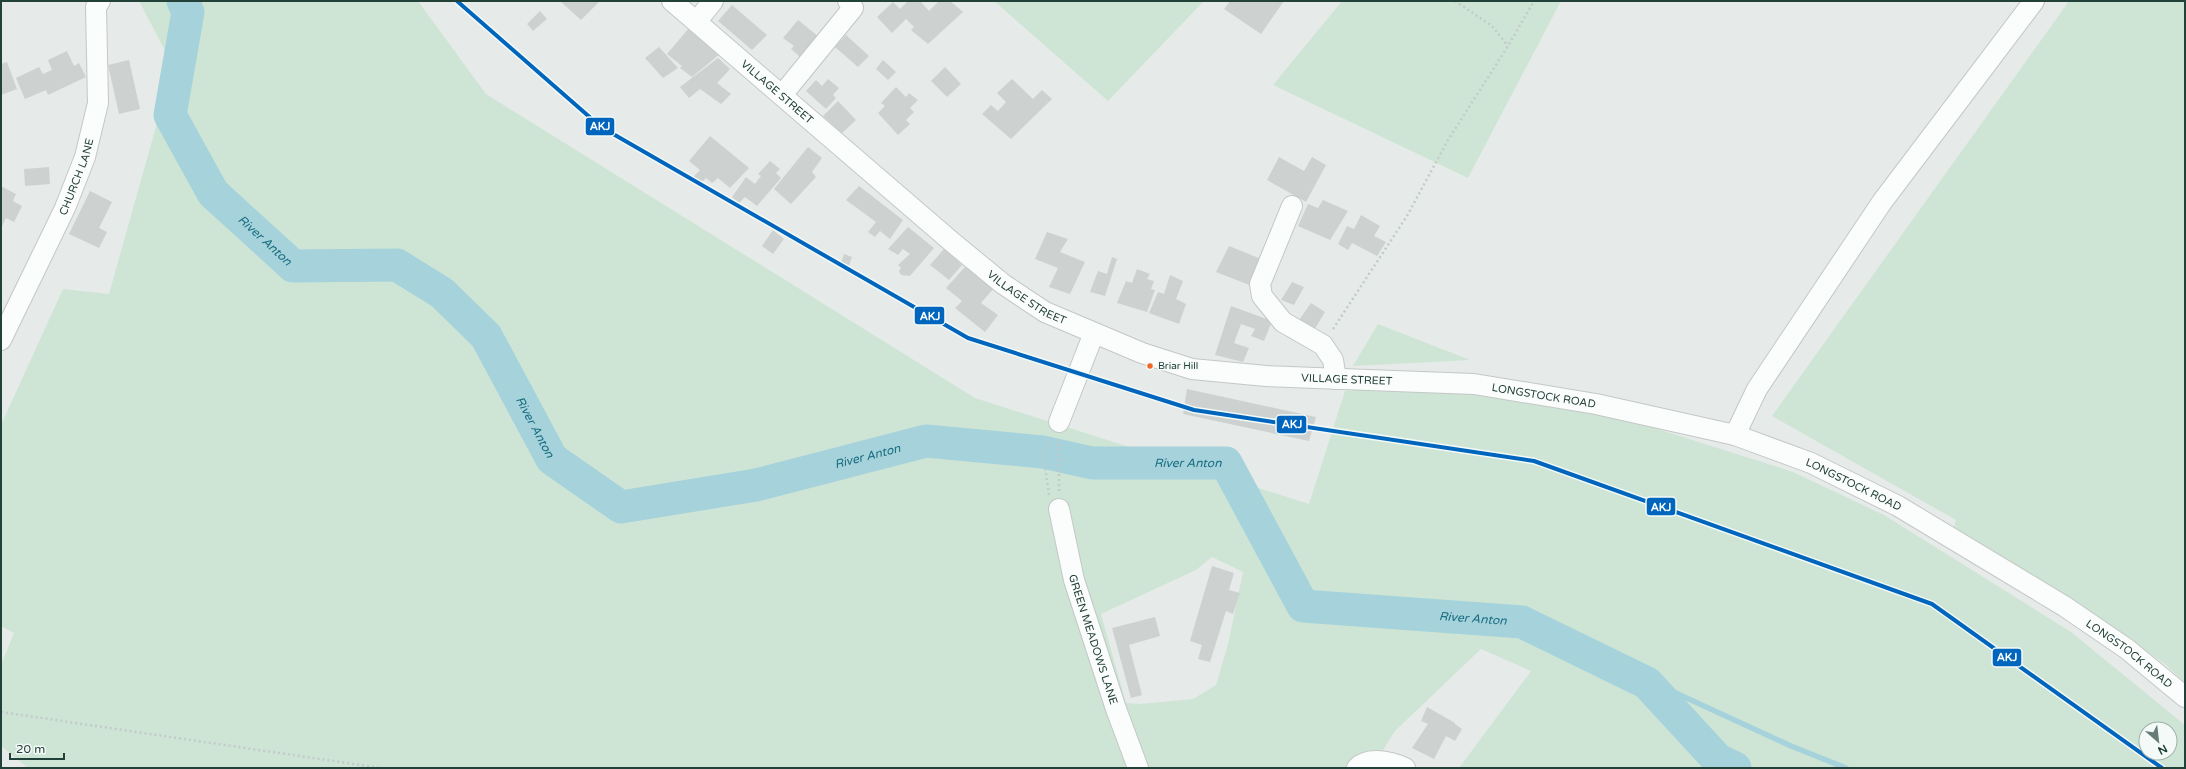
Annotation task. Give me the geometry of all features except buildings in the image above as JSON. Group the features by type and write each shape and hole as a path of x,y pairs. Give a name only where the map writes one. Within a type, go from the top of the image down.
{"street":[{"name":"CHURCH LANE","path":"1,340 65,208 85,157 98,103 96,7 100,1"},
{"name":"VILLAGE STREET","path":"672,1 1003,284 1045,312 1142,353 1192,369 1266,376 1474,384"},
{"path":"696,21 713,1"},
{"path":"782,95 853,8 848,1"},
{"path":"1735,435 1757,389 1882,202 2034,1"},
{"path":"1292,206 1260,284 1262,296 1282,322 1323,345 1333,360 1336,379"},
{"path":"1060,422 1094,333"},
{"name":"LONGSTOCK ROAD","path":"1474,384 1596,404 1735,435 1811,462 1898,506 2064,606 2127,649 2185,697"},
{"name":"GREEN MEADOWS LANE","path":"1060,513 1074,580 1116,709 1138,768"},
{"path":"1357,768 1360,765 1379,761 1396,764 1405,768"}],"path":[{"path":"1455,1 1492,26 1508,46"},
{"path":"1323,345 1408,216 1452,134 1508,46 1534,1"},
{"path":"1060,422 1043,452 1050,507 1060,513"},
{"path":"1060,422 1060,513"},
{"path":"1,712 381,768"}],"green space":[{"path":"139,1 418,1 486,94 975,398 1309,504 1345,391 1401,386 1565,405 1645,425 1793,472 1884,515 2071,632 2185,725 2185,768 1459,768 1531,671 1481,649 1395,731 1372,768 28,768 1,746 1,665 14,633 1,626 1,425 63,289 109,294 173,66","holes":["1212,557 1243,572 1228,644 1216,685 1193,699 1140,704 1126,703 1101,614 1196,570"]},
{"path":"994,1 1204,1 1108,101"},
{"path":"1342,1 1561,1 1468,178 1273,85"},
{"path":"2069,1 2185,1 2185,683 2166,665 2103,620 1953,529 1956,520 1772,416"},
{"path":"1378,324 1470,360 1353,366"}],"waterway":[{"name":"River Anton","path":"183,1 188,12 170,115 213,193 293,266 397,265 442,293 486,336 552,459 621,507 756,485 926,441 1043,452 1092,463 1226,463 1303,606 1522,622 1647,683 1718,760 1735,768"},
{"path":"1522,622 1791,746 1846,768"}],"transit line":[{"name":"AKJ","path":"457,1 601,127 968,338 1194,410 1534,461 1932,604 2162,768"}],"place":[{"name":"Briar Hill","path":"1150,366"}]}
